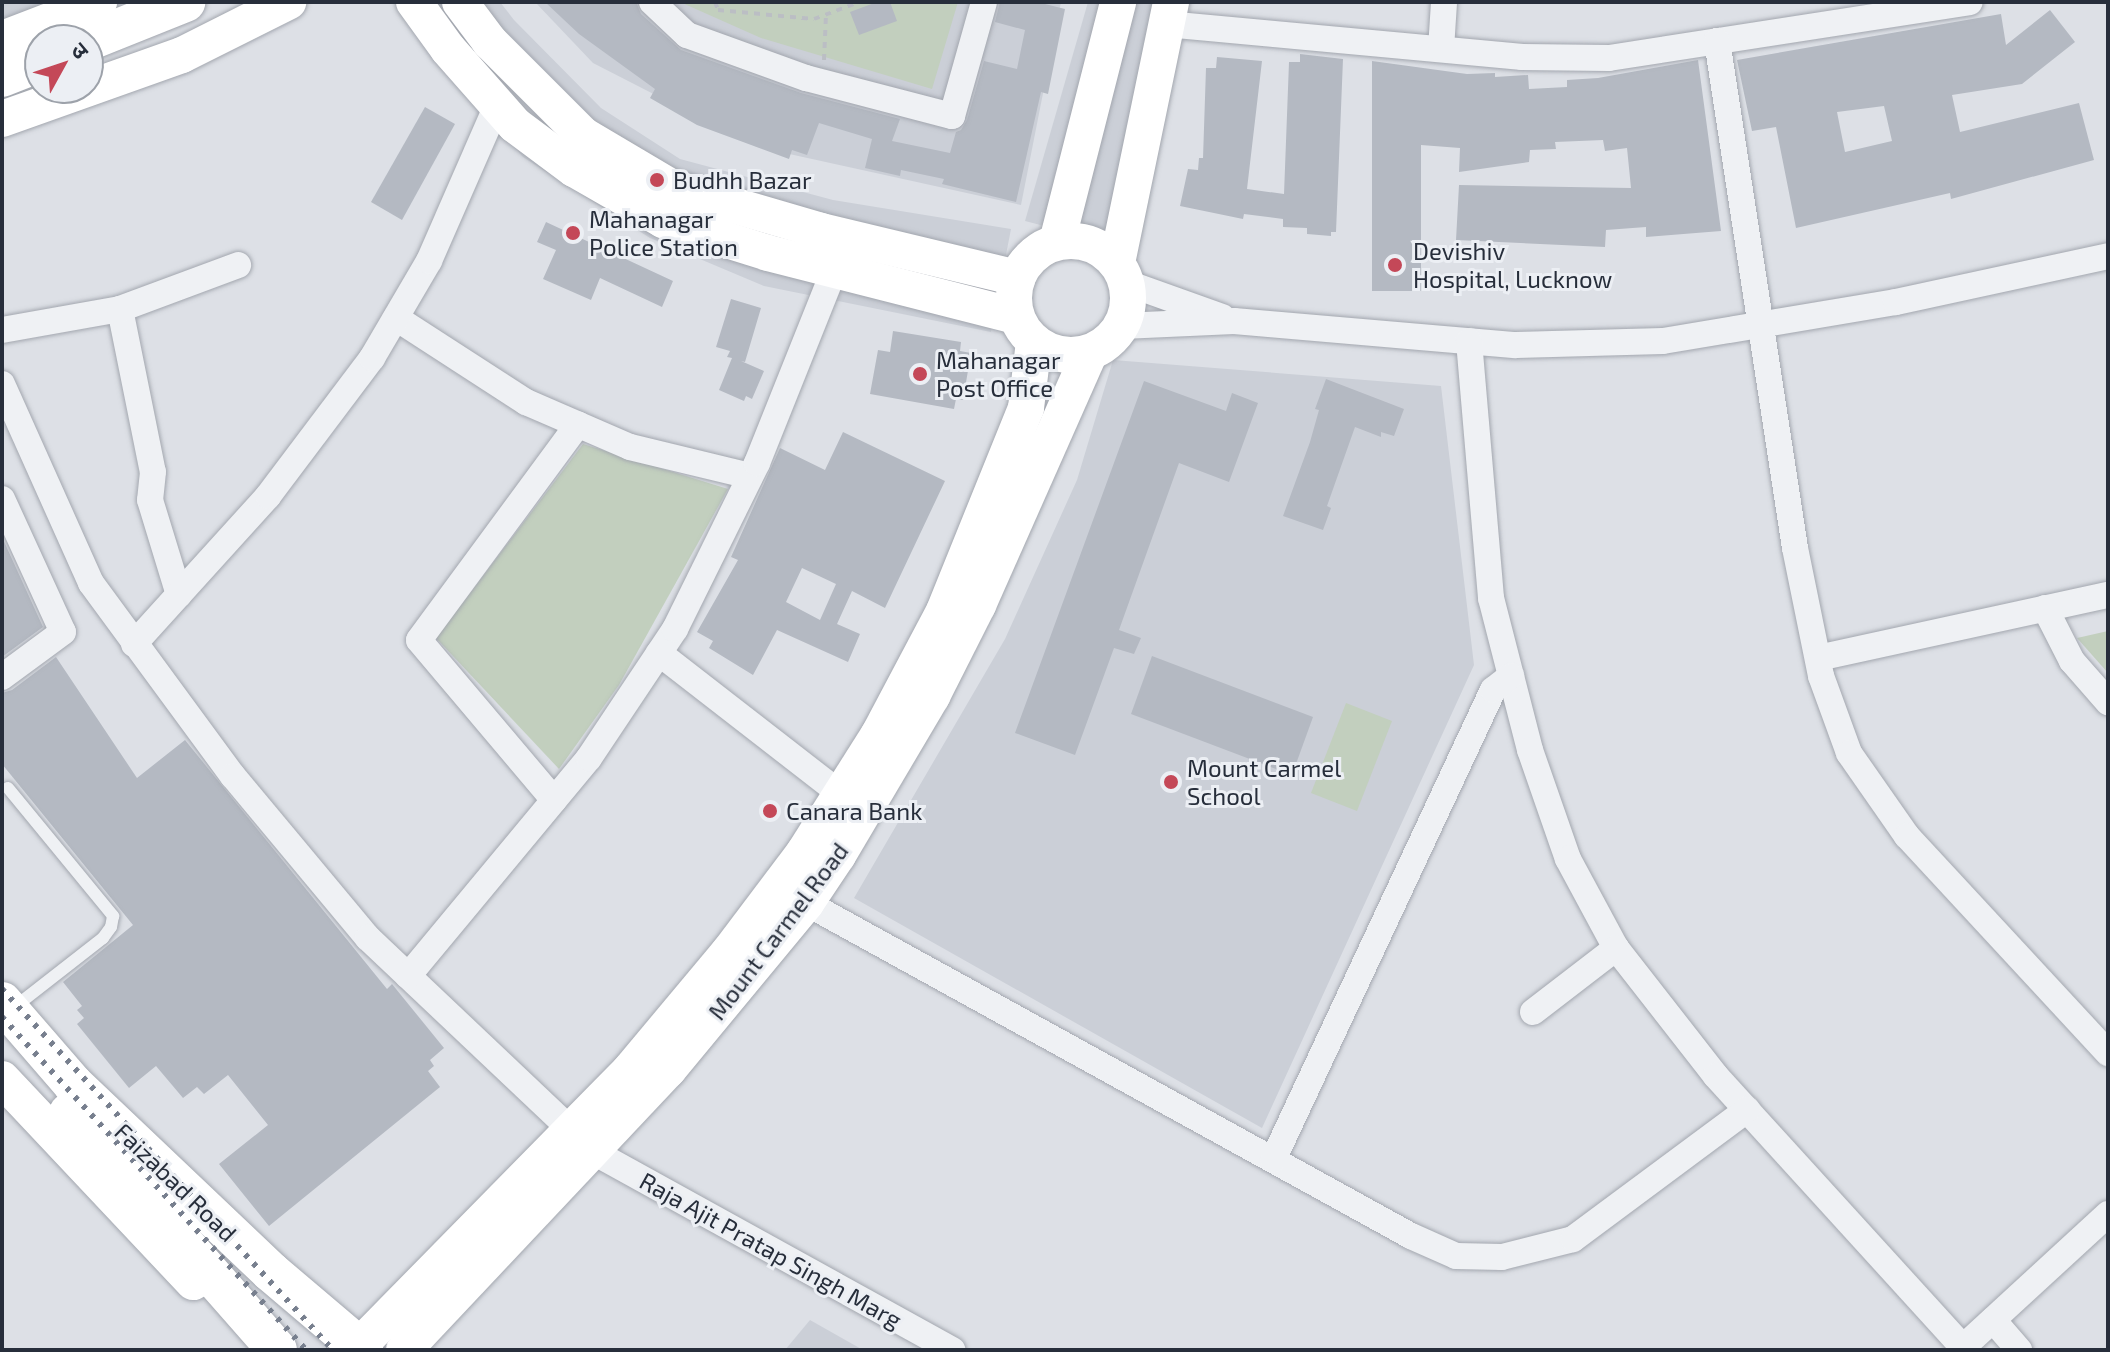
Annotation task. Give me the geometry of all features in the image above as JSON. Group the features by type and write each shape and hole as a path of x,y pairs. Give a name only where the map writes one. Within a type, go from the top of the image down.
{"main road":[{"path":"104,35 185,2"},
{"path":"2,77 24,68"},
{"path":"5,1017 268,1341"},
{"name":"Faizabad Road","path":"5,1017 271,1272 361,1348"}],"street":[{"path":"2,39 99,2"},
{"path":"2,119 182,55 288,2"},
{"path":"414,2 448,49 515,125 574,169 663,220 1025,329 1060,355 1089,354 1108,343 1122,326 1128,306 1122,273 1169,13 1441,49 1522,57 1609,58 1970,2"},
{"path":"460,2 490,42 583,135 671,187 821,231 1017,278"},
{"path":"652,2 687,35 806,78 952,116 984,2"},
{"path":"1057,242 1118,2"},
{"path":"1441,49 1444,2"},
{"path":"1717,41 1763,324 1795,548 1818,658 1849,753 1907,836 2108,1053"},
{"path":"134,644 268,496 372,358 429,261 497,105"},
{"path":"1234,321 1122,273 1101,248 1079,241 1057,242 1033,255 1017,278 1013,299 1025,329 1026,408 974,539 922,652 879,734 841,794 792,895 1411,1236 1456,1256 1502,1257 1573,1239 1747,1110"},
{"path":"1122,326 1234,321 1516,345 1663,341 1896,302 2108,256"},
{"path":"2,330 120,309 238,265"},
{"path":"408,976 589,758 675,629 750,476 834,270"},
{"path":"120,309 153,472 150,500 179,595"},
{"path":"396,318 526,402 630,447 750,476"},
{"path":"1469,341 1491,598 1530,750 1568,859 1616,948 1747,1110 1961,1349 2108,1214"},
{"name":"Mount Carmel Road","path":"404,1350 581,1140 668,1070 792,895 838,855 932,696 978,605 1089,354"},
{"name":"Raja Ajit Pratap Singh Marg","path":"2,384 91,583 233,776 368,938 581,1140 952,1350"},
{"path":"554,800 419,640 578,424"},
{"path":"2,499 63,632 2,677"},
{"path":"51,605 91,583"},
{"path":"1818,658 2108,595"},
{"path":"2045,608 2072,661 2108,702"},
{"path":"659,653 841,794"},
{"path":"1273,1160 1493,690 1511,676"},
{"path":"1533,1012 1616,948"},
{"path":"2,1079 215,1305 268,1341"},
{"path":"361,1348 581,1140"},
{"path":"1993,1320 2019,1350"}],"lane":[{"path":"5,1017 103,938 111,927 113,916 8,788"}],"path":[{"path":"715,2 718,10 814,19 859,2"},
{"path":"824,68 826,14"}],"shaded area":[{"path":"2,2 68,2 2,27"},
{"name":"Budhh Bazar","path":"423,2 500,2 601,108 680,159 833,200 1011,229 991,332 764,286 650,238 523,157 403,16"},
{"path":"535,2 1061,2 1021,205 757,147 593,63"},
{"path":"1088,2 1182,2 1129,248 1025,221"},
{"name":"Mount Carmel School","path":"1113,360 1441,386 1474,665 1262,1128 854,898 1005,639 1077,480"},
{"path":"810,1320 863,1350 785,1350"}],"green space":[{"path":"680,2 958,2 932,89 761,38"},
{"path":"583,444 728,489 619,685 559,769 436,638"},
{"path":"2108,631 2108,673 2077,638"},
{"path":"1346,703 1392,721 1357,811 1311,793"}],"building":[{"path":"545,2 636,2 641,14 681,50 801,93 900,119 892,141 950,153 956,132 967,120 984,61 1017,69 1025,30 995,22 1000,2 1037,2 1065,9 1048,94 1041,92 1016,202 942,184 944,179 901,170 900,176 865,168 872,139 819,123 807,155 792,150 789,159 697,125 650,98 655,89 579,34"},
{"path":"877,2 890,2 897,21 859,35 850,12"},
{"path":"2050,10 2075,42 2022,84 1952,95 1960,132 2079,103 2094,160 1951,199 1950,193 1796,228 1776,127 1752,131 1737,60 2001,14 2006,45","holes":["1884,106 1892,141 1845,152 1837,112"]},
{"path":"1300,54 1343,59 1336,232 1331,232 1331,236 1307,234 1307,228 1283,227 1283,219 1244,214 1243,219 1180,206 1188,169 1198,170 1199,158 1203,158 1206,68 1216,68 1217,57 1262,61 1247,189 1284,194 1289,62 1300,62"},
{"path":"1698,60 1721,231 1646,237 1646,227 1606,230 1605,247 1456,240 1459,185 1631,188 1627,148 1605,151 1603,140 1555,142 1556,149 1530,150 1529,162 1459,172 1460,148 1421,145 1421,291 1372,291 1372,61 1467,74 1495,73 1495,77 1528,75 1529,89 1567,87 1567,80 1598,78"},
{"path":"425,107 455,124 402,220 371,202"},
{"path":"546,222 673,281 662,307 600,278 591,300 543,279 556,250 537,242"},
{"path":"731,299 761,308 745,362 741,361 764,371 752,399 746,396 744,401 719,390 732,358 727,357 730,351 716,347"},
{"path":"893,331 961,342 960,351 971,353 963,400 956,399 954,409 870,394 878,350 890,352"},
{"path":"1326,379 1404,409 1394,436 1381,432 1381,437 1355,427 1327,506 1331,508 1323,530 1283,516 1310,442 1319,410 1315,409"},
{"path":"1144,381 1226,411 1232,393 1258,403 1229,482 1179,463 1119,630 1141,638 1134,654 1114,648 1075,755 1015,733"},
{"path":"843,432 945,481 885,608 852,591 837,624 860,634 848,662 777,630 753,675 709,648 713,641 697,632 738,560 731,557 780,448 825,470","holes":["802,568 836,584 820,620 786,602"]},
{"path":"2,537 43,627 2,657"},
{"path":"1152,656 1313,717 1292,775 1131,714"},
{"path":"56,657 137,778 185,740 387,989 392,984 444,1048 430,1060 434,1066 428,1071 440,1087 269,1226 219,1164 268,1125 228,1075 204,1094 197,1087 183,1098 156,1066 129,1088 77,1024 84,1018 77,1010 82,1006 63,982 133,925 2,764 2,693 12,690"}],"railway":[{"path":"2,989 333,1350"},
{"path":"2,1017 306,1350"}],"place":[{"name":"Budhh Bazar","path":"657,180"},
{"name":"Mahanagar Police Station","path":"573,233"},
{"name":"Devishiv Hospital, Lucknow","path":"1395,265"},
{"name":"Mahanagar Post Office","path":"920,374"},
{"name":"Mount Carmel School","path":"1171,782"},
{"name":"Canara Bank","path":"770,811"}]}
